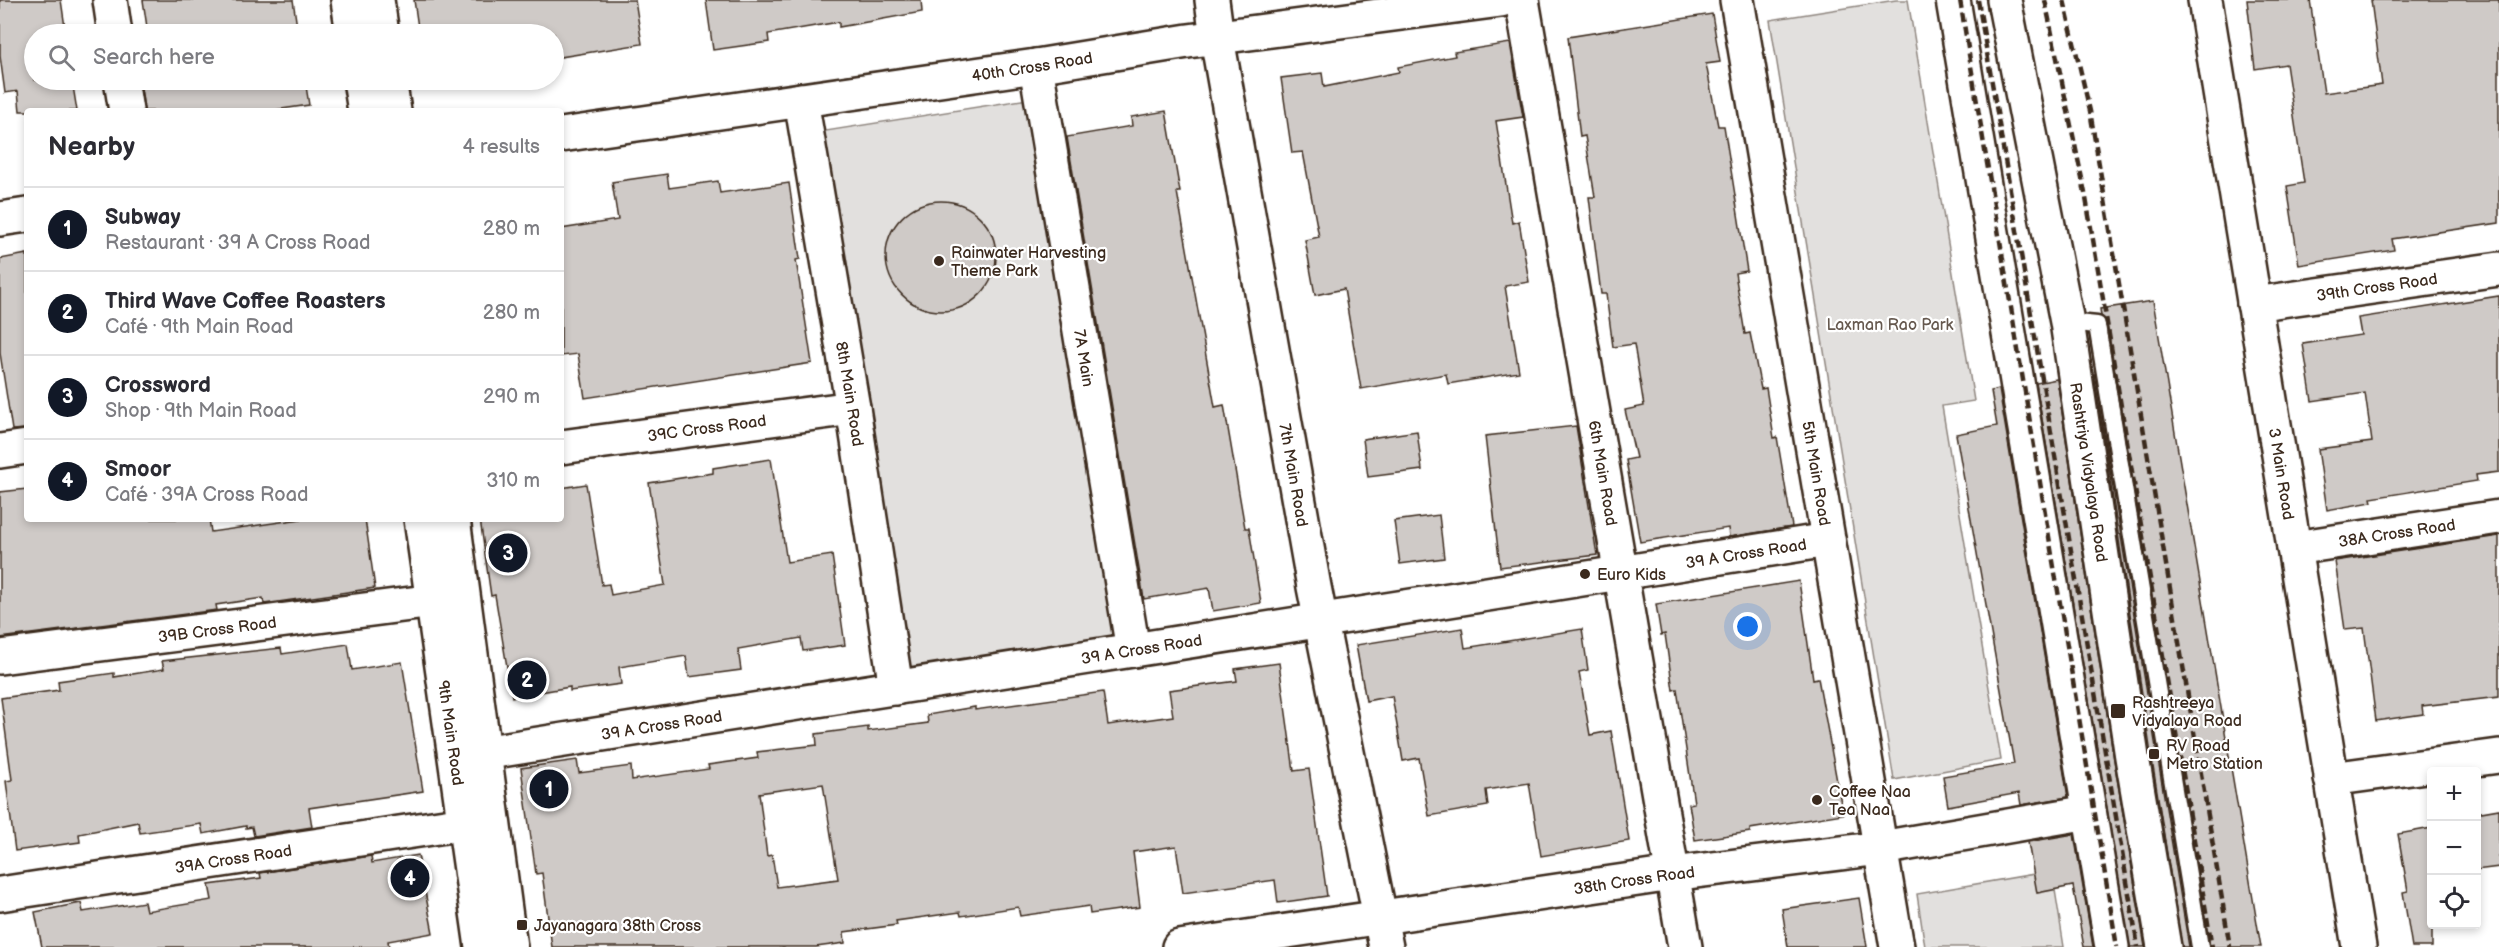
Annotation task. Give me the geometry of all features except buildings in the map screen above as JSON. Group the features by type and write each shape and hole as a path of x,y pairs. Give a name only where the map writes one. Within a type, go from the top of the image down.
{"street":[{"path":"110,0 114,24"},
{"path":"348,0 352,24"},
{"path":"377,0 381,24"},
{"name":"7th Main Road","path":"1212,0 1216,38 1320,621 1383,933"},
{"name":"40th Cross Road","path":"564,135 1216,38 1501,0"},
{"name":"6th Main Road","path":"1522,0 1685,947"},
{"name":"5th Main Road","path":"1737,0 1898,947"},
{"path":"1953,0 2112,947"},
{"name":"Rashtriya Vidyalaya Road","path":"2004,0 2067,322 2132,758 2164,947"},
{"name":"3 Main Road","path":"2205,0 2359,947"},
{"name":"7A Main","path":"1036,66 1133,650"},
{"path":"123,90 126,108"},
{"path":"362,90 365,108"},
{"path":"391,90 394,108"},
{"name":"8th Main Road","path":"801,100 853,408 896,688"},
{"path":"0,219 24,215"},
{"name":"39th Cross Road","path":"2254,304 2499,269"},
{"name":"39C Cross Road","path":"564,447 853,408"},
{"path":"0,451 24,447"},
{"name":"38A Cross Road","path":"2294,548 2499,517"},
{"name":"9th Main Road","path":"421,522 434,601 470,755 510,947"},
{"name":"9th Main Road","path":"453,522 470,755 465,824 482,947"},
{"name":"39 A Cross Road","path":"470,755 1828,540"},
{"name":"39B Cross Road","path":"0,657 434,601"},
{"path":"2331,779 2499,756"},
{"name":"38th Cross Road","path":"1179,947 1383,933 1672,874 1881,848 2089,812"},
{"name":"39A Cross Road","path":"0,894 465,824"}],"lane":[{"path":"2067,322 2097,325 2200,947"}],"green space":[{"name":"Laxman Rao Park","path":"1908,0 1974,401 1942,406 2001,760 1894,780 1770,20"},
{"name":"Rainwater Harvesting Theme Park","path":"1034,98 1121,637 900,673 813,133"},
{"path":"2052,871 2064,947 1925,947 1917,894"}],"railway":[{"path":"1960,0 2117,947"},
{"path":"1978,0 2138,947"},
{"path":"2045,0 2086,198 2212,947"},
{"path":"2064,0 2090,111 2230,947"}],"place":[{"name":"Rainwater Harvesting Theme Park","path":"939,261"},
{"name":"Crossword","path":"508,553"},
{"name":"Euro Kids","path":"1585,574"},
{"name":"Third Wave Coffee Roasters","path":"527,680"},
{"name":"Rashtreeya Vidyalaya Road","path":"2118,711"},
{"name":"RV Road Metro Station","path":"2154,754"},
{"name":"Subway","path":"549,789"},
{"name":"Coffee Naa Tea Naa","path":"1817,800"},
{"name":"Smoor","path":"410,878"},
{"name":"Jayanagara 38th Cross","path":"522,925"}]}
